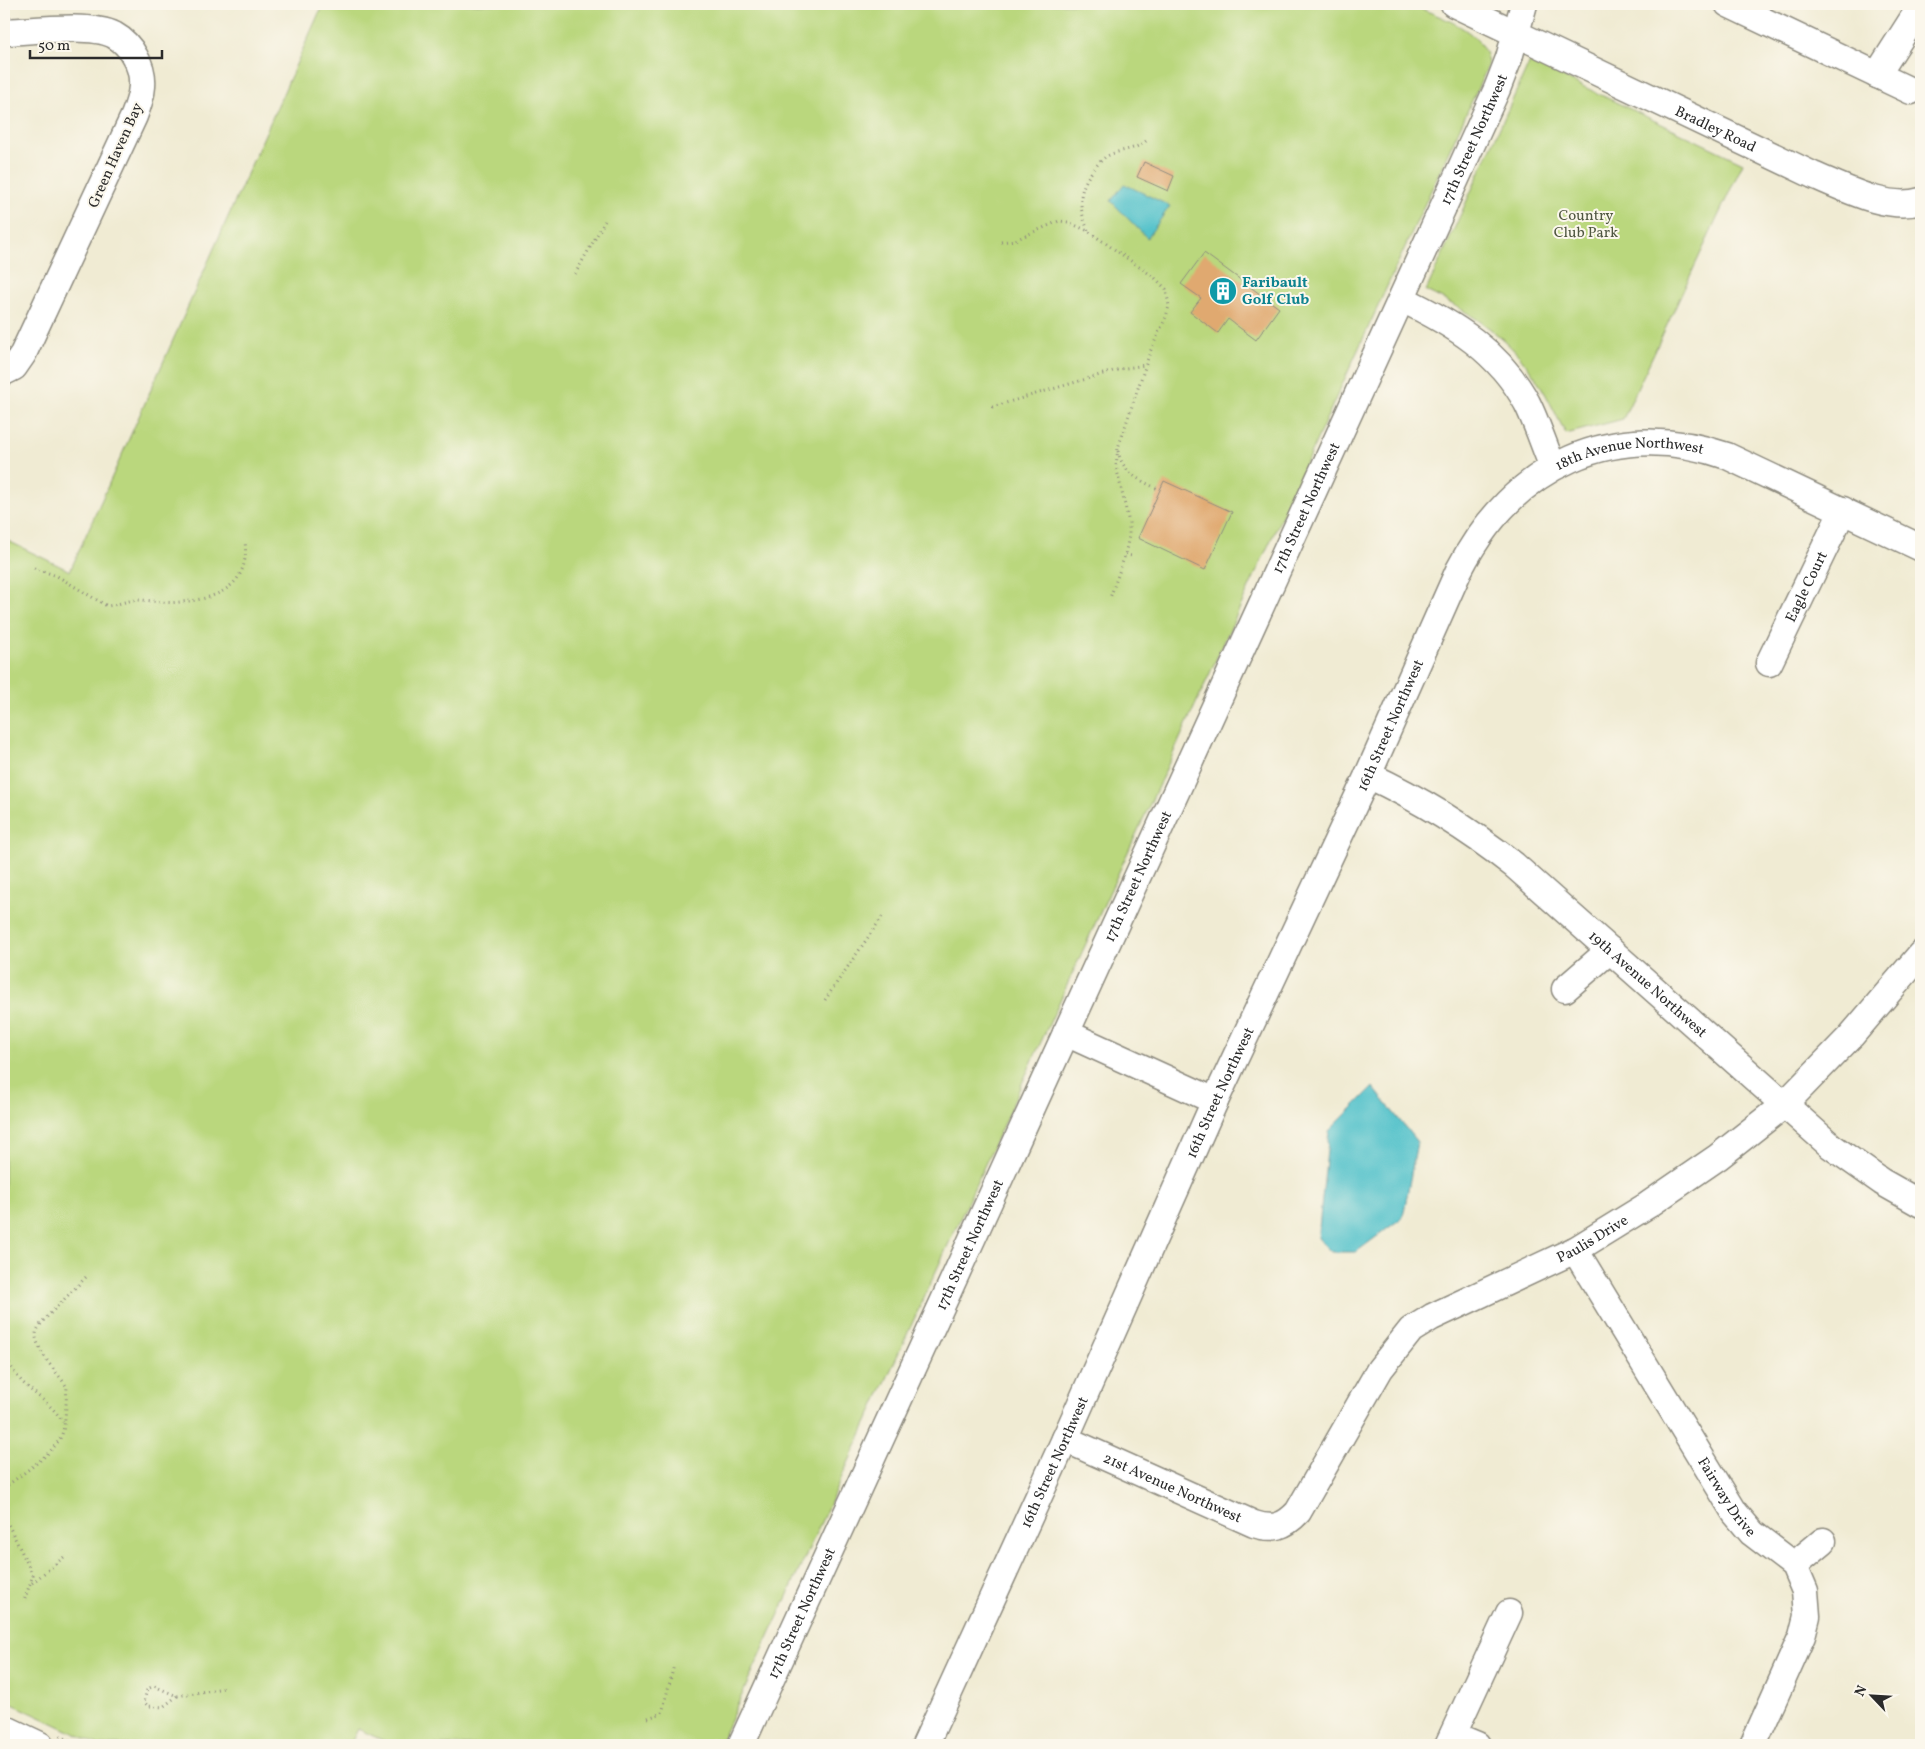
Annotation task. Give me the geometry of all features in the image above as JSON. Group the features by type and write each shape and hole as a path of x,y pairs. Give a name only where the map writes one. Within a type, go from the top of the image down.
{"street":[{"name":"Bradley Road","path":"1454,4 1813,175 1856,193 1894,203 1912,204 1921,201"},
{"name":"17th Street Northwest","path":"740,1745 1402,300 1497,89 1517,33 1524,4"},
{"path":"1728,4 1911,91"},
{"path":"1877,75 1921,6"},
{"name":"Green Haven Bay","path":"4,32 86,29 106,32 121,40 152,72 134,116 23,354 14,367 4,372"},
{"name":"18th Avenue Northwest","path":"1402,300 1465,333 1507,372 1527,404 1553,467 1593,451 1616,445 1642,442 1672,443 1728,456 1921,548"},
{"name":"16th Street Northwest","path":"924,1745 1065,1439 1215,1101 1368,775 1459,570 1477,539 1506,502 1553,467"},
{"name":"Eagle Court","path":"1770,663 1843,510"},
{"name":"19th Avenue Northwest","path":"1368,775 1432,806 1514,864 1831,1146 1882,1182 1921,1204"},
{"path":"1565,989 1610,950"},
{"name":"Paulis Drive","path":"1281,1526 1298,1512 1380,1369 1411,1330 1432,1317 1575,1250 1648,1205 1718,1157 1784,1105 1851,1036 1921,954"},
{"path":"1066,1033 1215,1101"},
{"name":"Fairway Drive","path":"1575,1250 1735,1513 1752,1533 1794,1565 1805,1591 1807,1616 1802,1636 1753,1745"},
{"name":"21st Avenue Northwest","path":"1065,1439 1254,1524 1267,1528 1281,1526"},
{"path":"1794,1565 1823,1541"},
{"path":"1476,1745 1451,1740 1509,1613"},
{"path":"4,1728 40,1745"}],"path":[{"path":"1088,231 1083,218 1080,198 1088,176 1106,157 1132,150 1146,141"},
{"path":"575,274 604,221"},
{"path":"1001,242 1015,240 1059,222 1079,225 1154,277 1166,289 1169,306 1166,317 1146,365 1118,448 1116,466 1129,522 1125,555 1110,598"},
{"path":"992,407 1120,369 1146,365"},
{"path":"1118,448 1120,460 1126,470 1135,478 1160,490"},
{"path":"34,568 57,576 108,606 140,600 179,603 213,595 230,587 240,576 246,565 245,541"},
{"path":"1125,555 1133,556"},
{"path":"825,1000 882,917"},
{"path":"4,1495 4,1488 53,1447 60,1438 67,1387 40,1347 36,1336 38,1327 87,1276"},
{"path":"4,1349 18,1378 32,1393 50,1406 63,1422"},
{"path":"4,1516 30,1564 33,1575 32,1583 24,1601"},
{"path":"32,1583 64,1557"},
{"path":"648,1718 662,1712 674,1665"},
{"path":"177,1696 154,1686 146,1689 144,1702 154,1708 163,1707 177,1696 224,1688"}],"green space":[{"name":"Faribault Golf Club","path":"323,4 1410,4 1459,26 1479,43 1486,53 1488,66 719,1745 393,1745 358,1729 350,1745 99,1745 4,1700 4,539 70,571"},
{"name":"Country Club Park","path":"1530,61 1743,163 1623,419 1566,434 1539,383 1517,353 1504,340 1475,318 1460,308 1426,291"}],"water":[{"path":"1124,184 1170,206 1147,238 1111,201"},
{"path":"1373,1087 1417,1142 1403,1217 1356,1252 1331,1252 1318,1238 1329,1131"}],"building":[{"path":"1144,162 1174,176 1168,191 1137,177"},
{"name":"Faribault Golf Club","path":"1204,253 1279,308 1256,340 1228,319 1218,333 1190,312 1201,298 1181,284"},
{"path":"1164,481 1232,512 1205,570 1138,538"}],"place":[{"name":"Faribault Golf Club","path":"1223,291"}]}
